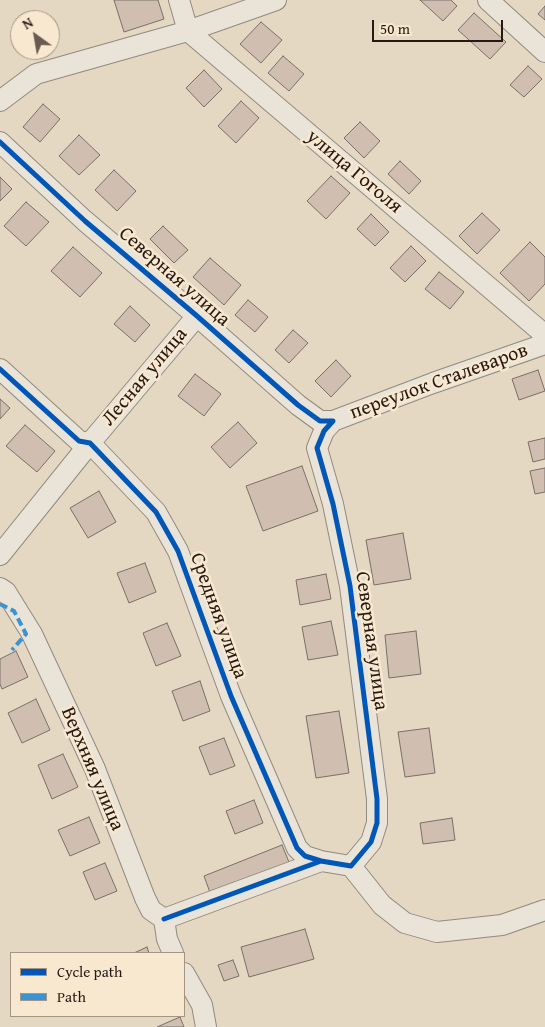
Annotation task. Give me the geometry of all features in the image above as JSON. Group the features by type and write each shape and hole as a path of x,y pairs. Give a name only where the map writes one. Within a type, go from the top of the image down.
{"street":[{"path":"179,0 188,31"},
{"path":"0,101 36,74 188,31 276,0"},
{"path":"488,0 545,52"},
{"name":"улица Гоголя","path":"188,31 545,335"},
{"name":"Северная улица","path":"0,142 85,220 298,405 320,421 333,421"},
{"name":"Лесная улица","path":"0,556 90,443 197,316"},
{"name":"переулок Сталеваров","path":"333,421 433,383 545,344"},
{"name":"Средняя улица","path":"0,369 79,441 90,443 156,512 178,551 230,696 297,848 305,856 321,861"},
{"name":"Северная улица","path":"333,421 324,431 316,448 333,504 350,586 377,800 377,822 371,842 351,866"},
{"name":"Верхняя улица","path":"0,588 6,592 32,634 95,769 145,898 151,910 164,919"},
{"path":"173,952 167,939 164,919 321,861 351,866 382,905 405,923 437,932 502,925 545,910"},
{"path":"185,975 202,1005 206,1027"}],"building":[{"path":"114,0 158,0 164,19 124,32"},
{"path":"420,0 451,0 457,6 443,21"},
{"path":"545,6 545,20 538,14"},
{"path":"474,13 506,42 490,59 458,30"},
{"path":"261,22 282,40 261,63 240,44"},
{"path":"283,56 304,74 289,91 268,73"},
{"path":"528,66 542,79 524,97 510,85"},
{"path":"204,70 222,89 204,107 186,88"},
{"path":"241,101 259,118 236,143 218,126"},
{"path":"43,104 60,119 40,142 23,127"},
{"path":"360,122 380,141 364,158 344,138"},
{"path":"79,135 100,155 79,175 59,156"},
{"path":"400,161 421,181 409,194 388,174"},
{"path":"114,170 136,191 117,211 95,190"},
{"path":"331,176 350,193 326,219 307,201"},
{"path":"0,177 12,189 0,201"},
{"path":"26,202 49,222 26,246 4,226"},
{"path":"482,213 500,230 477,254 459,236"},
{"path":"371,214 389,232 375,246 357,229"},
{"path":"163,226 188,250 174,263 150,239"},
{"path":"530,242 545,257 545,284 529,301 500,273"},
{"path":"411,246 426,261 405,282 390,268"},
{"path":"73,247 102,273 80,297 51,271"},
{"path":"210,258 241,285 224,305 193,277"},
{"path":"439,272 464,292 450,309 425,289"},
{"path":"248,300 268,317 255,332 235,315"},
{"path":"130,306 150,325 135,342 114,324"},
{"path":"293,330 308,343 289,363 275,350"},
{"path":"336,360 351,376 331,397 315,381"},
{"path":"538,370 545,391 519,400 512,379"},
{"path":"195,374 221,394 204,416 178,396"},
{"path":"0,399 10,408 0,419"},
{"path":"238,422 257,443 230,468 211,447"},
{"path":"25,425 55,451 37,472 6,446"},
{"path":"545,438 545,459 533,462 528,442"},
{"path":"302,466 318,511 263,531 246,486"},
{"path":"545,468 545,492 535,494 530,471"},
{"path":"99,491 116,522 88,538 70,508"},
{"path":"403,533 411,579 374,585 366,540"},
{"path":"145,563 156,592 129,603 117,573"},
{"path":"326,574 331,599 300,605 296,580"},
{"path":"331,621 338,655 308,660 302,627"},
{"path":"167,623 181,656 156,666 143,633"},
{"path":"416,631 421,674 389,678 385,635"},
{"path":"16,651 28,677 2,689 0,684 0,659"},
{"path":"200,681 210,711 183,721 172,691"},
{"path":"36,699 50,730 22,743 8,713"},
{"path":"339,711 349,773 316,778 306,716"},
{"path":"429,728 435,773 405,777 398,732"},
{"path":"224,738 235,766 210,775 199,747"},
{"path":"63,754 78,787 52,799 38,765"},
{"path":"254,800 263,823 235,834 226,811"},
{"path":"89,817 100,843 70,856 58,830"},
{"path":"452,818 455,840 423,844 420,823"},
{"path":"282,845 291,867 212,898 204,876"},
{"path":"105,863 117,891 95,900 83,872"},
{"path":"305,929 314,959 249,977 241,947"},
{"path":"147,947 149,952 136,952"},
{"path":"233,960 239,976 224,981 218,965"},
{"path":"180,1017 184,1027 157,1027"}],"marked path":[{"path":"0,604 14,611 26,634 12,650"}],"cycle path":[{"path":"0,142 85,221 298,405 320,421 333,421 324,431 317,448 333,504 350,586 377,799 377,823 371,842 351,866 321,861 164,919"},
{"path":"0,369 79,441 90,443 156,512 178,551 231,696 297,848 305,856 321,861"}]}
